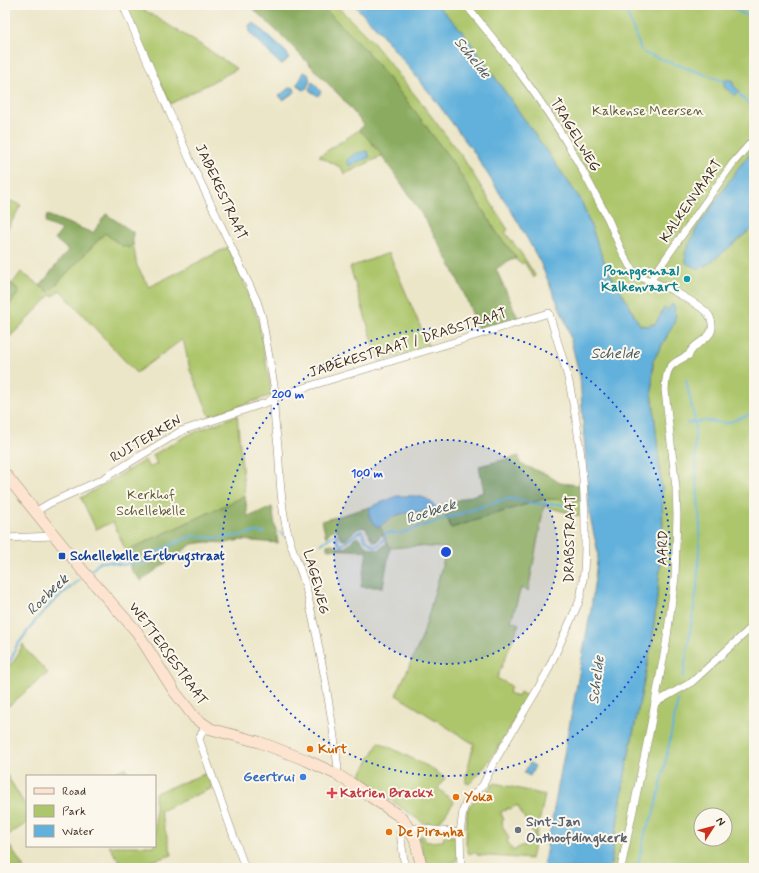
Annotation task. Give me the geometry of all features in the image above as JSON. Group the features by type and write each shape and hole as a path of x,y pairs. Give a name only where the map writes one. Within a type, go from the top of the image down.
{"main road":[{"name":"WETTERSESTRAAT","path":"5,474 54,536 137,632 182,702 195,718 205,726 218,732 272,747 306,760 336,774 394,812 409,828"},
{"path":"409,828 417,847 422,868"}],"street":[{"name":"JABEKESTRAAT","path":"123,5 190,160 257,302 268,351 275,391 274,397"},
{"name":"TRAGELWEG","path":"466,5 516,68 550,116 578,163 635,274 651,281"},
{"name":"KALKENVAART","path":"651,281 733,163 754,139"},
{"name":"AARD","path":"621,868 645,756 673,600 676,556 676,488 665,380 668,370 676,360 689,355 691,348 708,337 711,323 710,318 703,308 651,281"},
{"name":"JABEKESTRAAT / DRABSTRAAT","path":"274,397 549,313"},
{"name":"DRABSTRAAT","path":"461,868 460,833 463,811 466,803 483,785 493,764 547,672 579,602 582,592 585,547 585,498 582,463 570,386 549,313"},
{"name":"RUITERKEN","path":"35,512 50,503 101,480 181,432 268,402 274,397"},
{"name":"LAGEWEG","path":"274,397 283,504 287,531 305,583 324,676 335,740 338,768 336,774"},
{"path":"5,538 54,536"},
{"path":"655,703 692,682 754,625"},
{"path":"205,726 199,739 246,868"},
{"path":"405,868 400,832 409,828 415,828 460,833"}],"green space":[{"path":"125,5 136,5 237,69 170,104"},
{"path":"249,5 321,5 363,47 414,110 454,164 499,236 516,257 515,259 508,261 496,269 518,318 481,329 477,327 461,287 442,248 396,176 374,146 359,130 364,125 342,98 283,37"},
{"path":"321,5 336,5 371,40 422,104 463,158 508,230 505,232 535,275 534,278 524,262 521,264 515,259 516,257 499,236 454,164 414,110 363,47"},
{"name":"Kalkense Meersen","path":"437,5 754,5 754,868 610,868 627,763 652,642 663,542 662,490 652,391 653,361 669,333 674,312 670,309 668,310 664,308 656,323 648,326 640,325 606,266 581,200 463,32"},
{"path":"359,130 368,138 382,156 345,174 340,167 319,156"},
{"path":"5,199 21,205 5,234"},
{"path":"106,214 133,232 133,243 130,248 122,246 105,233 49,292 40,286 68,250 55,239 62,230 45,223 47,215 93,233"},
{"path":"105,233 116,242 130,248 133,243 137,266 149,287 228,247 246,287 258,319 272,395 210,416 190,370 183,339 136,373 60,290 54,296 51,295 5,342 5,311 20,291 12,284 21,272 49,292"},
{"path":"389,253 429,347 379,362 350,267"},
{"path":"5,279 20,291 5,311"},
{"name":"Kerkhof Schellebelle","path":"237,415 245,496 126,551 113,522 96,529 81,498 145,460 149,468 157,464 153,455 188,435"},
{"path":"519,456 520,464 546,474 560,483 580,485 580,500 543,499 451,528 442,505 484,492 479,466"},
{"path":"245,496 248,517 272,507 278,543 240,540 226,543 207,542 192,544 141,581 130,569 130,560 126,551"},
{"path":"543,499 580,500 580,516 544,506 528,591 521,588 511,621 519,624 497,678 511,686 509,693 518,697 520,692 528,697 494,754 469,784 466,783 466,775 474,744 396,695 422,638 447,548 415,546 390,548 380,527 396,515 427,511 442,505 451,528"},
{"path":"370,507 369,516 376,526 380,527 390,548 383,587 361,587 367,551 327,549 327,545 332,544 337,547 344,548 357,537 367,547 379,550 387,543 382,534 377,541 374,542 366,528 363,527 357,529 345,540 341,539 337,529 331,531 326,537 322,521"},
{"path":"23,644 26,650 48,673 5,709 5,669 14,661"},
{"path":"379,742 429,767 445,778 438,788 454,802 436,825 424,823 419,820 359,778"},
{"path":"126,767 129,775 108,775"},
{"path":"5,772 26,806 26,824 5,837"},
{"path":"207,773 212,788 160,811 172,855 124,868 110,847 156,847 156,793"},
{"path":"495,783 545,795 531,859 477,855 475,852 469,854 466,844 467,810 471,804","holes":["517,805 534,835 530,836 532,839 527,842 526,845 513,851 507,841 509,839 502,825 502,821 504,820 501,813 502,811"]},
{"path":"421,835 424,837 426,842 443,841 444,836 455,836 458,840 457,860 451,865 451,868 427,868 419,838"},
{"path":"5,839 24,868 15,868 5,863"}],"water":[{"name":"Schelde","path":"354,5 437,5 463,32 581,200 606,266 640,325 648,326 656,323 664,308 668,310 672,304 675,307 674,312 676,314 674,323 653,361 652,391 662,490 663,542 652,642 627,763 610,868 543,868 591,609 598,553 589,512 580,377 567,325 540,262 518,222 473,151 432,96 380,32"},
{"path":"252,23 287,53 289,58 286,61 282,64 279,63 250,33 249,25"},
{"path":"303,72 308,74 310,81 307,88 303,90 297,84 302,77"},
{"path":"724,80 732,80 734,86 740,92 734,95 724,87"},
{"path":"312,82 321,92 318,96 309,90"},
{"path":"290,87 294,88 295,92 283,100 279,96"},
{"path":"754,149 754,227 710,263 698,269 686,263 685,253 697,228 738,168"},
{"path":"366,151 370,157 349,166 347,161 352,155"},
{"path":"397,496 419,496 428,500 436,508 421,512 400,514 393,517 380,527 376,526 369,516 370,507"},
{"path":"530,763 535,766 530,776 524,773"}],"waterway":[{"path":"624,5 641,50"},
{"path":"726,5 754,19"},
{"path":"644,53 726,82"},
{"path":"737,92 754,110"},
{"path":"683,677 697,589 700,527 695,456 695,422 686,380"},
{"path":"686,423 706,421 727,423 754,413"},
{"name":"Roebeek","path":"321,544 335,534 338,536 337,541 341,546 357,533 362,531 365,539 375,547 382,542 386,533 401,533 505,499 516,499 530,503 560,504 573,511"},
{"name":"Roebeek","path":"92,570 100,562 123,565 130,563 145,564 153,554 192,536 214,538 256,532 264,533"},
{"name":"Roebeek","path":"280,532 285,536"},
{"name":"Roebeek","path":"5,666 12,658 16,647 36,620 52,603 79,580"},
{"path":"637,868 645,833 653,815 660,789 678,700"}],"place":[{"name":"Pompgemaal Kalkenvaart","path":"687,279"},
{"name":"Schellebelle Ertbrugstraat","path":"62,556"},
{"name":"Kurt","path":"310,749"},
{"name":"Geertrui","path":"303,777"},
{"name":"Katrien Brackx","path":"332,793"},
{"name":"Yoka","path":"456,797"},
{"name":"Sint-Jan Onthoofdingkerk","path":"518,830"},
{"name":"De Piranha","path":"389,832"}]}
